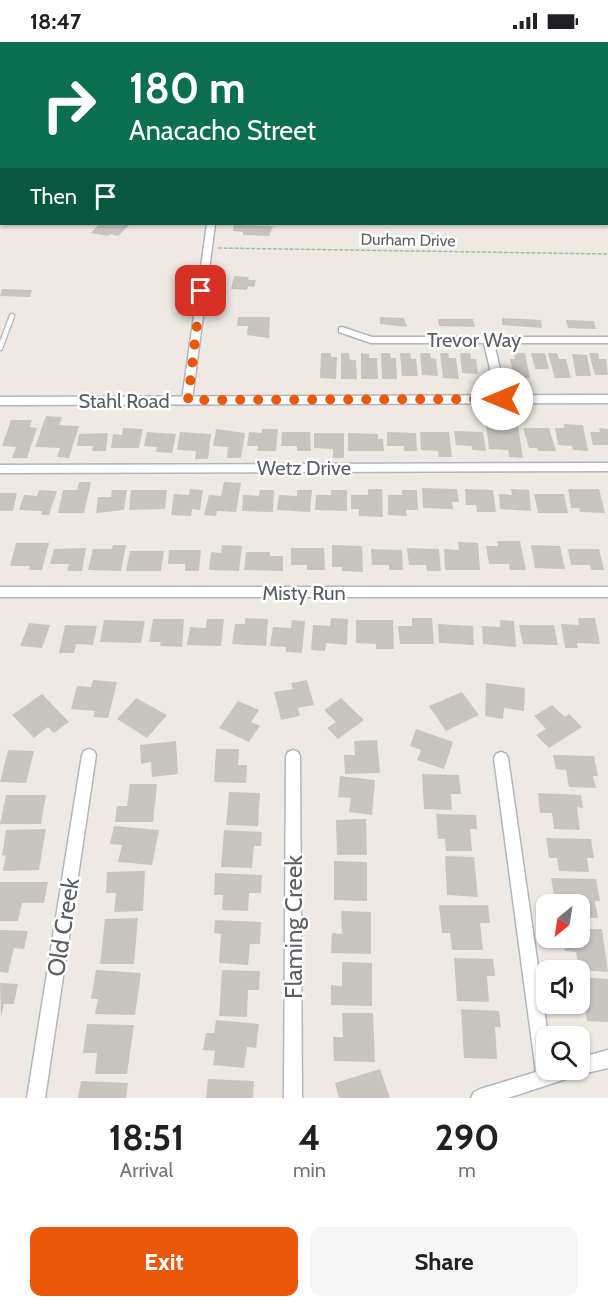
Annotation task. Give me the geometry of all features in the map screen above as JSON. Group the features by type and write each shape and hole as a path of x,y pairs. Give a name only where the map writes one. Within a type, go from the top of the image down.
{"street":[{"path":"188,400 211,225"},
{"name":"Trevor Way","path":"342,330 371,340 608,340"},
{"path":"488,340 502,399"},
{"name":"Stahl Road","path":"0,401 608,399"},
{"name":"Wetz Drive","path":"0,469 608,467"},
{"name":"Misty Run","path":"0,592 608,592"},
{"name":"Old Creek","path":"36,1098 89,755"},
{"name":"Flaming Creek","path":"293,756 293,1098"},
{"path":"501,758 538,1026"},
{"path":"590,1064 608,1059"},
{"path":"480,1098 536,1080"}],"lane":[{"path":"0,348 12,316"}],"path":[{"name":"Durham Drive","path":"207,248 608,254"}],"building":[{"path":"98,225 129,225 118,236 91,233"},
{"path":"234,225 273,226 269,236 243,235 243,232 233,231"},
{"path":"234,276 256,280 254,287 248,286 247,290 231,289"},
{"path":"2,289 32,290 30,297 0,296"},
{"path":"238,317 270,317 269,338 247,335 248,326 237,326"},
{"path":"380,317 404,318 407,327 380,324"},
{"path":"502,318 541,320 542,328 502,325"},
{"path":"438,319 473,319 475,327 439,326"},
{"path":"566,320 594,321 596,329 568,328"},
{"path":"321,353 331,353 331,357 337,357 336,379 320,378"},
{"path":"341,353 349,353 350,360 356,360 357,379 341,379"},
{"path":"361,353 369,354 369,358 377,358 378,379 361,379"},
{"path":"381,353 390,353 391,358 396,358 397,379 382,379"},
{"path":"400,353 410,353 411,359 416,359 418,376 402,376"},
{"path":"420,353 430,353 431,358 436,359 438,376 422,375"},
{"path":"440,353 448,353 449,358 456,358 459,379 443,378"},
{"path":"460,353 470,353 471,359 476,359 478,374 462,373"},
{"path":"514,353 525,353 530,378 514,378 510,359 515,359"},
{"path":"531,353 545,353 549,369 535,369"},
{"path":"548,353 557,353 559,359 566,359 571,378 555,378"},
{"path":"589,353 598,353 599,359 606,359 608,375 595,375"},
{"path":"572,354 587,355 591,376 576,376"},
{"path":"46,416 62,417 59,425 79,426 69,458 57,457 60,448 35,447"},
{"path":"11,420 32,420 30,427 37,428 27,458 12,458 16,447 2,446"},
{"path":"486,424 518,425 523,458 509,457 508,450 489,449"},
{"path":"564,424 583,425 588,451 573,450 572,446 558,445 555,428 564,428"},
{"path":"123,428 143,429 139,448 111,448 113,434 122,435"},
{"path":"523,428 549,428 556,451 538,451 537,448 529,448"},
{"path":"599,428 608,429 608,445 593,445 590,432 600,432"},
{"path":"216,429 245,433 241,458 227,458 228,447 213,446"},
{"path":"262,429 278,429 276,451 257,451 258,446 247,446 249,432 262,433"},
{"path":"454,431 483,432 486,451 472,450 472,446 456,445"},
{"path":"147,432 176,434 172,453 156,452 157,447 144,446"},
{"path":"180,432 211,434 208,459 195,459 196,451 177,450"},
{"path":"282,432 310,432 311,451 297,451 297,446 281,446"},
{"path":"387,432 416,433 417,451 404,451 404,446 387,446"},
{"path":"420,432 449,432 452,457 439,457 438,451 421,450"},
{"path":"108,433 106,451 92,451 93,446 77,446 79,434"},
{"path":"314,433 344,433 344,458 333,458 333,449 314,448"},
{"path":"348,433 378,434 378,439 383,439 384,451 348,451"},
{"path":"79,482 91,482 84,513 58,513 63,490 77,490"},
{"path":"224,482 241,483 236,512 217,511 216,516 204,515 209,495 221,496"},
{"path":"422,488 457,489 459,502 452,502 453,509 423,508"},
{"path":"190,489 203,490 200,510 192,509 191,516 171,515 174,494 189,495"},
{"path":"368,489 382,489 383,517 359,516 359,509 351,509 351,495 368,495"},
{"path":"465,489 493,490 496,512 477,512 476,505 466,505"},
{"path":"511,489 529,490 531,511 500,509 499,494 512,495"},
{"path":"568,489 599,489 605,513 580,512 579,508 571,508"},
{"path":"39,490 57,491 49,515 41,515 42,511 19,510 24,495 37,496"},
{"path":"112,490 127,490 124,510 96,513 98,497 111,497"},
{"path":"131,490 167,490 165,509 129,510"},
{"path":"260,490 274,490 273,512 242,511 243,495 259,496"},
{"path":"297,490 312,490 310,512 277,510 279,495 297,496"},
{"path":"331,490 347,490 347,511 315,510 316,495 331,495"},
{"path":"402,490 417,490 418,510 406,510 407,516 388,515 388,495 402,495"},
{"path":"0,493 17,493 13,511 0,511"},
{"path":"534,494 564,494 568,513 538,513"},
{"path":"497,541 520,541 526,570 510,570 509,564 489,564 486,546 498,546"},
{"path":"458,542 478,543 480,570 445,570 444,549 459,550"},
{"path":"16,543 49,543 42,570 29,570 30,566 10,566"},
{"path":"113,545 126,545 121,571 88,570 93,549 112,549"},
{"path":"222,545 242,546 239,571 209,570 211,552 221,553"},
{"path":"332,545 362,546 363,572 342,571 342,567 332,567"},
{"path":"531,545 560,546 565,569 535,568"},
{"path":"86,548 82,571 67,571 69,564 50,564 54,549"},
{"path":"291,548 324,548 325,570 307,570 307,565 291,565"},
{"path":"407,548 439,549 441,571 427,571 426,565 409,565"},
{"path":"371,549 402,550 403,570 389,570 389,565 372,565"},
{"path":"568,549 599,549 604,570 591,570 590,565 571,565"},
{"path":"169,550 201,550 199,571 185,571 185,564 168,564"},
{"path":"130,551 164,551 161,571 126,571"},
{"path":"246,552 270,552 270,556 283,556 283,571 244,570"},
{"path":"245,618 268,619 266,646 232,644 235,624 245,624"},
{"path":"331,618 348,619 347,645 326,643 325,651 311,650 313,625 330,626"},
{"path":"412,618 432,618 434,644 400,644 398,626 412,626"},
{"path":"578,618 595,618 600,644 577,643 578,648 565,648 561,624 579,625"},
{"path":"153,619 184,619 182,647 160,646 161,642 149,642"},
{"path":"207,619 224,619 221,646 187,645 190,627 206,628"},
{"path":"104,620 145,621 141,643 100,642"},
{"path":"292,620 305,621 302,653 286,652 286,647 270,646 273,627 291,628"},
{"path":"356,620 393,620 394,649 376,649 376,644 356,643"},
{"path":"500,620 514,621 516,647 483,644 482,626 500,627"},
{"path":"29,623 50,625 42,648 20,646"},
{"path":"438,624 473,626 474,645 439,643"},
{"path":"65,625 97,626 93,645 76,644 74,653 59,653"},
{"path":"519,625 554,625 558,645 523,644"},
{"path":"93,680 117,682 108,718 93,717 95,711 71,709 77,686 91,687"},
{"path":"307,680 314,705 298,708 300,716 281,720 274,692 293,689 291,683"},
{"path":"486,683 525,688 524,711 504,708 503,719 485,716"},
{"path":"462,692 479,715 446,731 429,706"},
{"path":"42,694 69,722 54,733 48,727 34,738 12,715"},
{"path":"136,698 167,715 147,738 117,719"},
{"path":"341,698 364,720 338,739 327,728 336,722 324,710"},
{"path":"238,701 259,710 251,722 260,726 249,742 219,728"},
{"path":"552,705 565,717 569,714 582,727 549,748 536,735 546,729 534,716"},
{"path":"416,729 453,742 444,769 417,760 421,750 410,746"},
{"path":"377,740 380,773 345,774 344,755 355,755 354,741"},
{"path":"176,741 178,774 152,777 151,762 141,764 140,745"},
{"path":"216,749 239,749 238,765 247,765 246,783 214,782"},
{"path":"8,750 34,751 26,783 0,782"},
{"path":"553,755 594,756 598,776 593,776 596,788 569,787 566,770 556,769"},
{"path":"422,774 459,775 461,794 451,794 452,810 424,809"},
{"path":"340,776 375,780 372,815 349,812 351,798 338,797"},
{"path":"130,784 157,784 153,822 115,822 117,806 127,806"},
{"path":"229,792 260,793 258,826 226,825"},
{"path":"538,793 581,795 583,808 577,807 580,830 554,829 552,813 540,813"},
{"path":"6,795 46,795 41,824 0,824"},
{"path":"436,814 476,815 477,829 470,829 472,851 446,851 445,839 438,839"},
{"path":"366,819 367,855 337,855 336,820"},
{"path":"114,826 159,830 152,865 118,862 122,845 110,844"},
{"path":"46,829 39,870 3,871 6,855 2,856 6,830"},
{"path":"224,830 262,832 261,846 254,846 252,868 221,867"},
{"path":"546,838 591,839 594,858 587,858 589,872 559,871 557,858 549,858"},
{"path":"445,856 474,857 478,897 447,895"},
{"path":"334,861 367,862 367,901 334,900"},
{"path":"145,871 143,911 114,912 116,893 106,893 107,872"},
{"path":"215,873 262,875 261,893 249,893 248,911 222,910 223,895 214,895"},
{"path":"551,878 596,879 600,901 595,901 598,918 590,918 590,894 554,894"},
{"path":"0,882 48,882 44,903 22,903 18,921 0,921"},
{"path":"439,905 488,905 490,923 480,923 483,950 452,950 450,933 442,933"},
{"path":"341,911 371,912 371,954 331,953 332,933 342,934"},
{"path":"138,918 134,964 100,964 105,919"},
{"path":"215,920 261,922 260,944 250,944 248,965 219,963 221,934 214,933"},
{"path":"590,929 602,929 608,972 590,971 590,960 577,960 576,952 565,951 565,948 590,948"},
{"path":"0,930 28,931 24,949 14,948 8,973 0,972"},
{"path":"454,958 493,959 495,976 487,976 489,1002 457,1001"},
{"path":"342,962 372,963 372,1006 331,1005 331,985 342,986"},
{"path":"96,970 141,973 135,1015 95,1014 98,999 91,999"},
{"path":"222,970 260,971 259,990 248,990 247,1017 219,1016"},
{"path":"590,978 608,979 608,1022 587,1021 586,1014 590,1014"},
{"path":"0,983 18,984 14,1004 4,1004 1,1017"},
{"path":"461,1009 499,1011 501,1027 495,1027 497,1059 464,1058"},
{"path":"342,1013 373,1013 375,1062 334,1061 333,1037 343,1037"},
{"path":"216,1020 259,1024 256,1048 247,1047 244,1068 213,1065 215,1051 203,1050 206,1033 214,1033"},
{"path":"87,1024 134,1025 127,1074 95,1074 97,1053 83,1053"},
{"path":"380,1069 390,1098 339,1098 335,1083"},
{"path":"208,1079 254,1081 253,1098 206,1098"},
{"path":"81,1081 128,1083 126,1098 78,1098"}],"route":[{"path":"201,291 188,400 502,399"}]}
